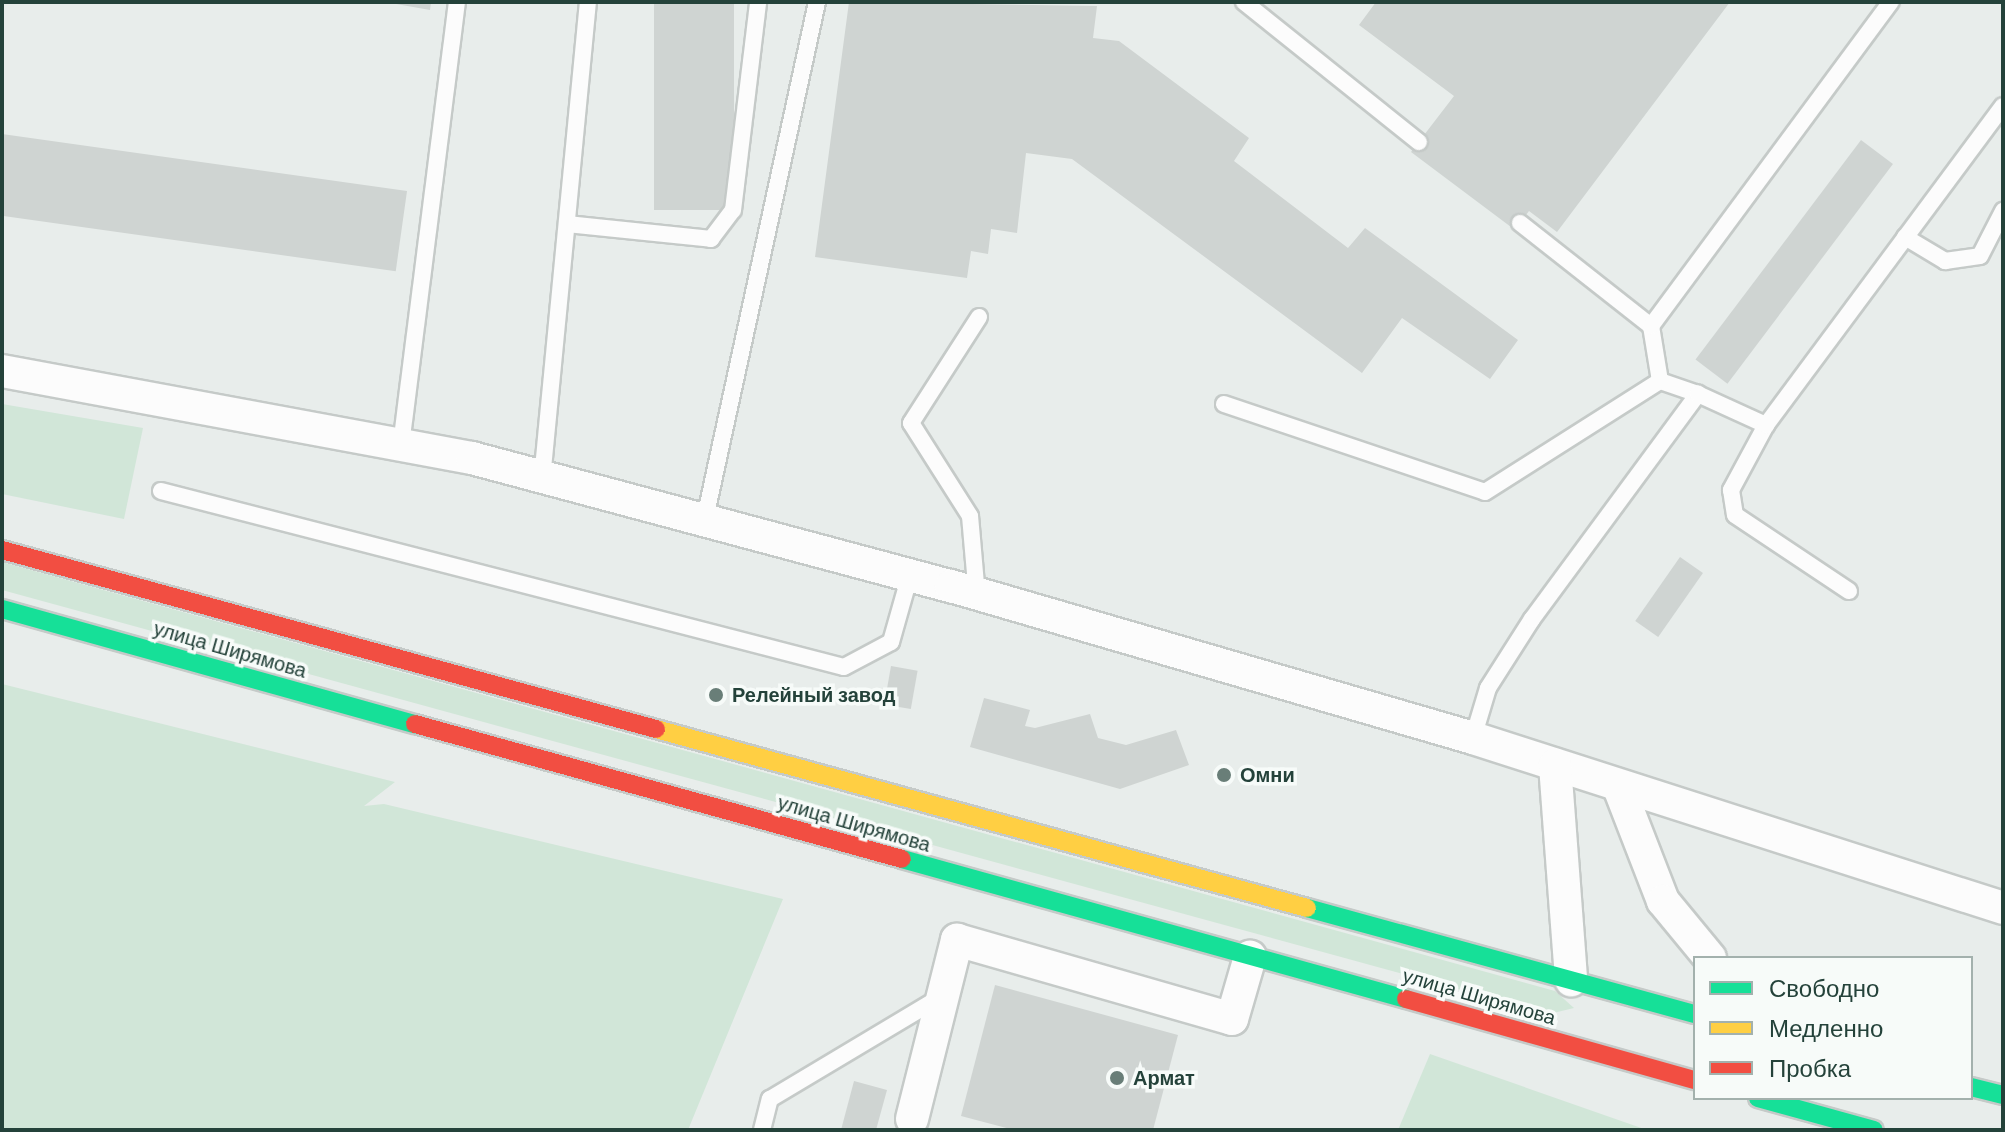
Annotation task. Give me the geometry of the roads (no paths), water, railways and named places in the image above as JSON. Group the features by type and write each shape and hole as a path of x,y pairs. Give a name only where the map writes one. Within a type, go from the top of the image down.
{"main road":[{"name":"улица Ширямова","path":"2,550 1571,980 1646,1009 1693,1014"},
{"name":"улица Ширямова","path":"2,609 1250,957 1634,1055 1693,1079"},
{"path":"1973,1088 2003,1095"},
{"path":"1765,1100 1868,1128"}],"street":[{"path":"2,371 401,445 910,575 977,598 1473,738 1620,790 2003,908"},
{"path":"1555,765 1571,980"},
{"path":"1620,790 1663,901 1708,956"},
{"path":"912,1119 957,940 1232,1019 1250,957"}],"lane":[{"path":"401,445 457,2"},
{"path":"541,481 588,2"},
{"path":"567,224 711,239 733,210 758,2"},
{"path":"704,523 817,2"},
{"path":"1244,2 1419,142"},
{"path":"1651,326 1891,2"},
{"path":"1849,591 1735,515 1731,490 1766,425 2003,106"},
{"path":"1905,237 1945,261 1980,256 2003,211"},
{"path":"1520,223 1651,326 1660,381"},
{"path":"977,598 970,516 911,423 979,317"},
{"path":"1660,381 1698,394 1766,425"},
{"path":"1224,404 1485,492 1660,381"},
{"path":"1473,738 1488,688 1532,619 1698,394"},
{"path":"161,491 844,667 891,642 910,575"},
{"path":"762,1130 770,1099 943,995"}],"place":[{"name":"Релейный завод","path":"716,695"},
{"name":"Омни","path":"1224,775"},
{"name":"Армат","path":"1117,1078"}]}
